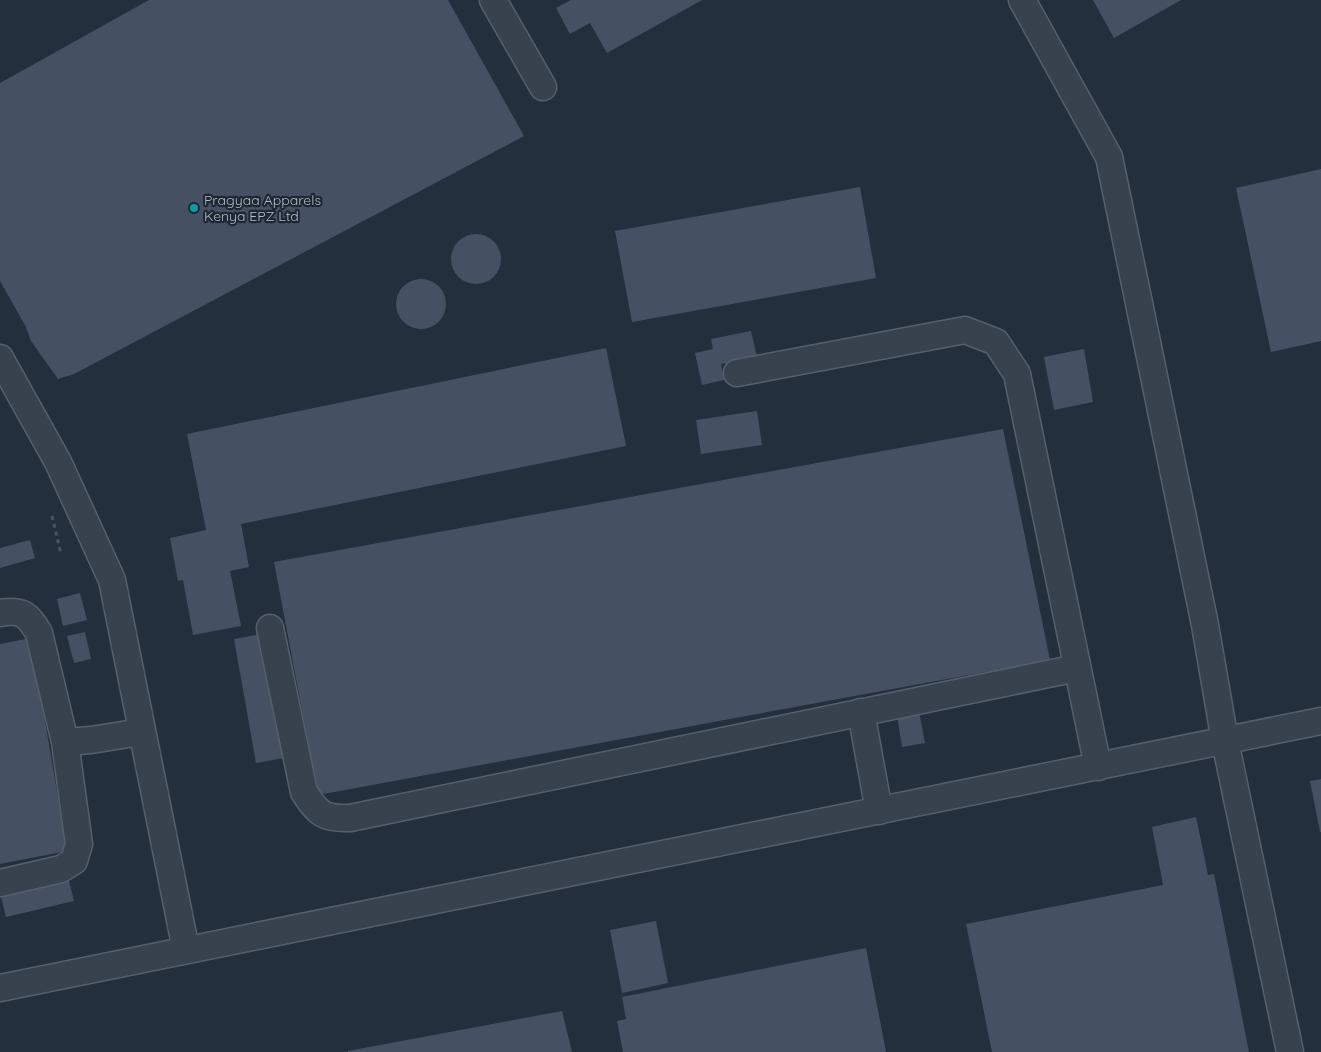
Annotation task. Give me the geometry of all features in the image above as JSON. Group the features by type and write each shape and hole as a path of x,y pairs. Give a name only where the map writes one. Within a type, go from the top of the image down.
{"street":[{"path":"493,0 544,87"},
{"path":"1022,0 1109,157 1290,1052"},
{"path":"737,373 965,330 996,342 1017,374 1098,767"},
{"path":"0,358 58,462 112,580 186,950"},
{"path":"0,613 15,610 23,614 30,618 40,634 65,742 79,844 74,860 61,869 0,882"},
{"path":"270,628 304,792 316,810 333,818 350,818 1077,668"},
{"path":"861,712 879,811"},
{"path":"0,988 1321,721"},
{"path":"65,742 141,732"}],"building":[{"name":"Pragyaa Apparels Kenya EPZ Ltd","path":"149,0 448,0 524,136 74,374 58,379 31,341 26,327 0,281 0,83"},
{"path":"571,0 702,0 607,53 590,23 570,34 556,8"},
{"path":"1093,0 1181,0 1114,38"},
{"path":"1321,169 1321,341 1271,352 1236,188"},
{"path":"860,187 876,278 632,322 615,231"},
{"path":"471,234 481,234 494,241 501,254 501,264 494,277 481,284 471,284 462,280 455,273 451,264 451,254 455,245 462,238"},
{"path":"416,279 426,279 439,286 446,299 446,309 439,322 426,329 416,329 407,325 400,318 396,309 396,299 400,290 407,283"},
{"path":"751,331 757,357 721,364 724,380 702,385 695,353 713,349 711,339"},
{"path":"606,348 626,446 241,524 249,567 230,571 241,626 193,635 183,580 178,581 170,538 206,530 187,434"},
{"path":"1084,349 1093,402 1054,410 1044,357"},
{"path":"757,411 762,445 701,454 696,420"},
{"path":"1003,429 1050,660 318,795 274,562"},
{"path":"30,540 35,558 0,568 0,548"},
{"path":"80,593 87,620 63,626 57,599"},
{"path":"85,632 91,659 74,663 67,636"},
{"path":"262,634 284,758 256,763 234,639"},
{"path":"31,638 67,851 0,864 0,644"},
{"path":"919,712 925,743 902,747 897,716"},
{"path":"1321,779 1321,832 1320,832 1310,781"},
{"path":"1196,817 1208,875 1214,874 1249,1052 992,1052 966,924 1163,885 1152,827"},
{"path":"67,873 74,901 6,917 0,893"},
{"path":"656,921 668,983 622,993 610,930"},
{"path":"866,948 886,1052 623,1052 617,1021 626,1019 622,997"},
{"path":"562,1011 572,1052 348,1052 348,1051"}],"place":[{"name":"Pragyaa Apparels Kenya EPZ Ltd","path":"194,208"}]}
